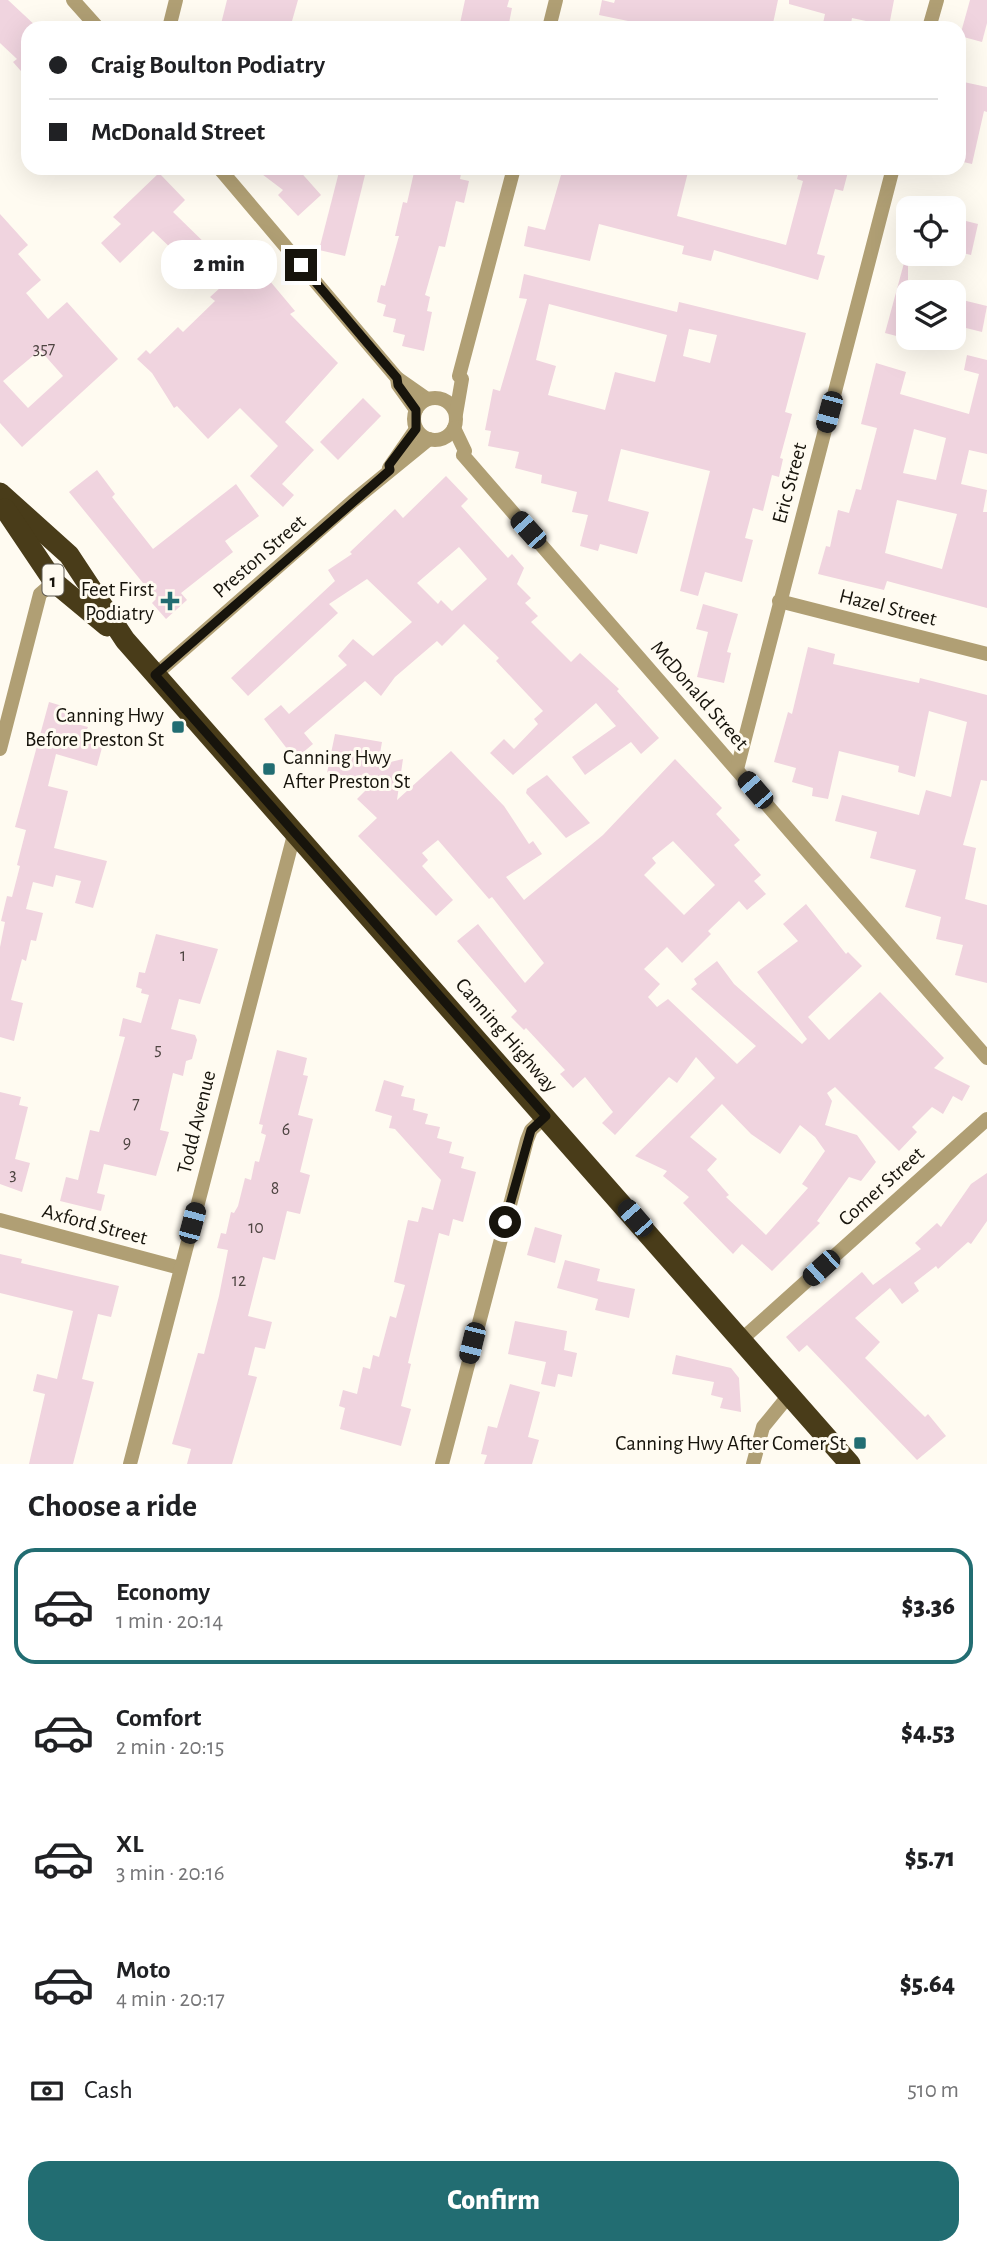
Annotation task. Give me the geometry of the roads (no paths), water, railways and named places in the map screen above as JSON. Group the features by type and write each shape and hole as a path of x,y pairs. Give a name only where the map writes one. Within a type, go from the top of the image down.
{"highway":[{"name":"Canning Highway","path":"0,493 68,555 125,640 155,675 850,1464"},
{"name":"Canning Highway","path":"0,502 54,582 125,640"}],"street":[{"path":"73,0 92,21"},
{"path":"171,21 176,0"},
{"path":"551,21 556,0"},
{"path":"931,21 937,0"},
{"path":"225,175 397,378 427,399 443,399"},
{"path":"397,378 398,385 416,410 416,429 433,439 450,434 455,421 462,379 459,376 512,175"},
{"name":"Eric Street","path":"737,769 891,175"},
{"path":"443,399 456,376 459,376"},
{"path":"416,410 427,399"},
{"path":"443,399 455,421"},
{"name":"McDonald Street","path":"455,421 465,451 463,455"},
{"name":"Preston Street","path":"390,470 389,465 416,429"},
{"name":"McDonald Street","path":"433,439 458,457 463,455"},
{"name":"Preston Street","path":"155,675 390,470 433,439"},
{"name":"McDonald Street","path":"463,455 987,1058"},
{"path":"0,749 40,594 54,582"},
{"name":"Hazel Street","path":"779,601 987,654"},
{"name":"Todd Avenue","path":"130,1464 295,831"},
{"path":"442,1464 527,1140 531,1130 546,1116"},
{"name":"Comer Street","path":"741,1340 987,1119"},
{"name":"Axford Street","path":"0,1220 180,1268"},
{"path":"753,1464 763,1427 790,1394"}],"place":[{"name":"Feet First Podiatry","path":"170,601"},
{"name":"Canning Hwy Before Preston St","path":"178,727"},
{"name":"Canning Hwy After Preston St","path":"269,769"},
{"name":"Canning Hwy After Comer St","path":"860,1443"}]}
